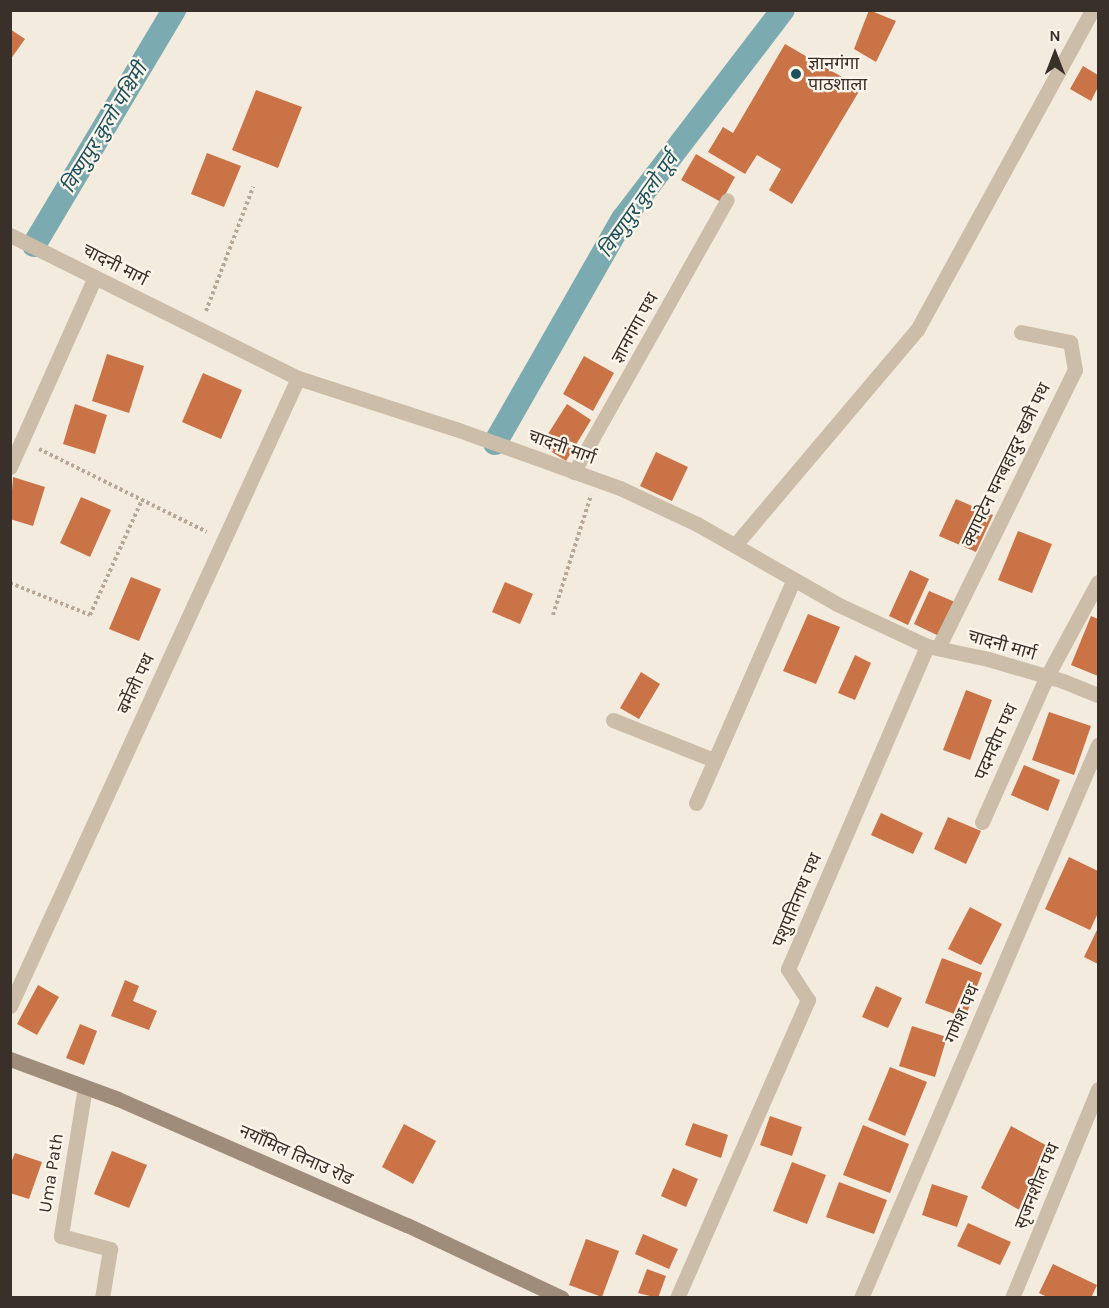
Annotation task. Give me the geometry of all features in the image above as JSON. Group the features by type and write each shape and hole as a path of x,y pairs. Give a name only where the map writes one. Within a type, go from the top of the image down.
{"street":[{"path":"735,545 917,330 1092,10"},
{"name":"चादनी मार्ग","path":"10,235 298,378 475,436 620,488 697,524 837,604 933,647 988,659 1098,696"},
{"path":"10,467 95,277"},
{"name":"क्यापटेन घनबहादुर खत्री पथ","path":"933,647 1074,370 1070,342 1021,332"},
{"name":"बर्मेली पथ","path":"10,1006 298,378"},
{"path":"696,803 794,579"},
{"name":"पदमदीप पथ","path":"982,822 1046,678 1098,582"},
{"name":"पशुपतिनाथ पथ","path":"677,1298 808,1000 788,969 933,647"},
{"path":"613,720 714,760"},
{"name":"गणेश पथ","path":"861,1298 1098,745"},
{"name":"नयाँमिल तिनाउ रोड","path":"10,1059 85,1087 406,1225 562,1298"},
{"name":"Uma Path","path":"85,1087 60,1236 110,1249 102,1298"},
{"name":"सृजनशील पथ","path":"1012,1298 1098,1089"}],"lane":[{"name":"ज्ञानगंगा पथ","path":"574,473 728,200"}],"path":[{"path":"199,328 253,187"},
{"path":"22,441 224,540"},
{"path":"553,615 596,480"},
{"path":"10,583 90,615 142,500"}],"building":[{"path":"869,10 896,21 876,62 854,49"},
{"path":"10,29 25,39 10,60"},
{"path":"785,44 861,88 792,204 769,190 781,169 757,155 745,174 708,152 723,127 733,133"},
{"path":"1083,66 1098,75 1098,87 1091,101 1070,89"},
{"path":"256,90 302,107 278,168 232,150"},
{"path":"207,153 241,166 224,207 191,194"},
{"path":"696,154 735,177 721,202 681,180"},
{"path":"107,354 144,366 129,413 92,401"},
{"path":"584,356 614,373 593,411 563,394"},
{"path":"203,373 242,390 221,439 182,422"},
{"path":"75,404 107,415 95,454 63,444"},
{"path":"567,404 591,420 566,461 541,445"},
{"path":"656,452 688,467 672,501 640,486"},
{"path":"13,477 45,487 33,526 10,519"},
{"path":"81,497 111,510 90,557 60,543"},
{"path":"956,499 993,515 976,552 939,536"},
{"path":"1018,531 1052,544 1032,593 998,580"},
{"path":"910,570 929,579 908,625 889,616"},
{"path":"131,577 161,589 139,641 109,629"},
{"path":"505,582 533,594 520,624 492,612"},
{"path":"929,591 955,602 939,636 914,624"},
{"path":"808,614 840,627 816,684 783,671"},
{"path":"1091,616 1098,619 1098,676 1071,665"},
{"path":"855,655 871,663 855,700 838,693"},
{"path":"641,672 660,684 639,719 620,708"},
{"path":"966,690 992,700 970,760 943,750"},
{"path":"1049,712 1091,726 1074,775 1032,760"},
{"path":"1024,765 1060,780 1048,811 1011,795"},
{"path":"881,813 923,833 913,854 871,835"},
{"path":"948,817 981,831 966,864 934,849"},
{"path":"1069,857 1098,871 1098,913 1090,930 1045,909"},
{"path":"970,907 1002,924 981,965 948,949"},
{"path":"1098,930 1098,964 1084,957"},
{"path":"942,958 982,973 965,1018 925,1003"},
{"path":"125,980 139,986 133,1001 157,1011 149,1030 111,1016"},
{"path":"38,985 59,997 37,1035 17,1024"},
{"path":"876,986 902,998 888,1028 862,1017"},
{"path":"80,1024 97,1031 84,1065 66,1058"},
{"path":"912,1026 947,1037 935,1077 899,1066"},
{"path":"890,1067 927,1082 905,1136 868,1120"},
{"path":"770,1116 802,1127 792,1156 760,1145"},
{"path":"693,1123 728,1135 721,1158 685,1145"},
{"path":"404,1124 436,1141 413,1184 382,1167"},
{"path":"863,1125 909,1144 890,1193 843,1175"},
{"path":"1011,1126 1051,1148 1023,1212 981,1188"},
{"path":"112,1151 147,1165 129,1208 94,1194"},
{"path":"15,1153 42,1162 29,1199 10,1193 10,1165"},
{"path":"792,1162 826,1175 807,1224 773,1211"},
{"path":"673,1168 698,1179 686,1207 661,1196"},
{"path":"839,1182 887,1200 874,1234 826,1217"},
{"path":"932,1184 968,1196 957,1227 922,1215"},
{"path":"968,1223 1011,1242 1000,1265 957,1246"},
{"path":"643,1234 678,1249 669,1269 635,1254"},
{"path":"586,1239 619,1251 602,1297 569,1285"},
{"path":"1053,1264 1097,1285 1091,1298 1049,1298 1039,1293"},
{"path":"647,1269 666,1276 658,1298 638,1293"}],"waterway":[{"name":"विष्णुपुर कुलो पश्चिमी","path":"34,245 174,10"},
{"name":"विष्णुपुर कुलो पूर्व","path":"495,443 623,219 783,10"}],"place":[{"name":"ज्ञानगंगा पाठशाला","path":"796,74"}]}
